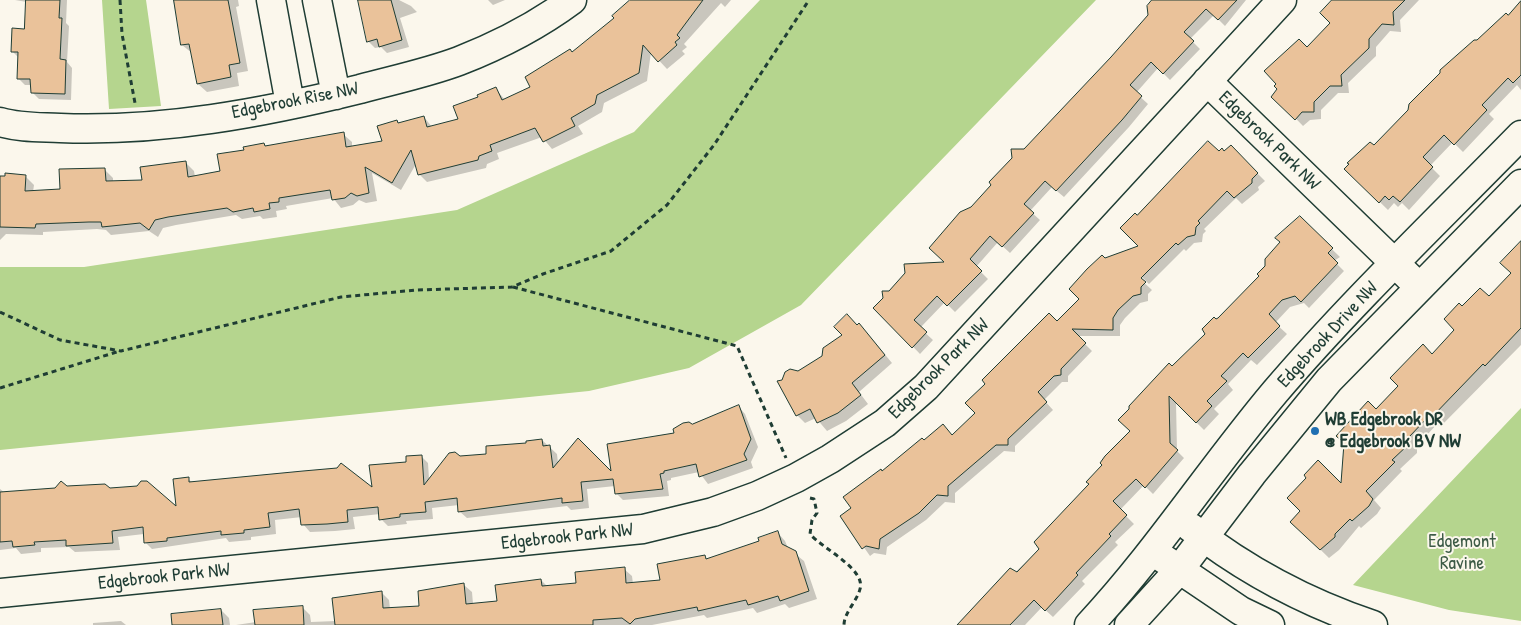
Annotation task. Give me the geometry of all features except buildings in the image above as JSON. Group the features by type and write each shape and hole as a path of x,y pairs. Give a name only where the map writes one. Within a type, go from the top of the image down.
{"street":[{"path":"271,0 290,104"},
{"path":"317,0 336,94"},
{"name":"Edgebrook Rise NW","path":"0,122 17,126 76,129 139,128 290,104 458,62 510,39 572,0"},
{"path":"1207,81 1282,0"},
{"name":"Edgebrook Park NW","path":"0,593 643,529 713,512 757,496 799,486 830,460 885,423 926,387 1207,81 1419,287"},
{"name":"Edgebrook Drive NW","path":"1153,551 1275,392 1328,333 1521,135"},
{"name":"Edgebrook Drive NW","path":"1191,555 1252,474 1329,380 1521,184"},
{"path":"1178,518 1191,555 1241,611 1270,625"},
{"path":"1089,625 1153,551 1237,560 1283,586 1373,625"},
{"path":"1129,625 1191,555"}],"path":[{"path":"120,0 122,34 139,128"},
{"path":"512,287 543,274 612,251 667,205 714,145 809,0"},
{"path":"0,388 121,351 341,297 417,290 512,287 737,346 799,486 814,499 817,513 812,520 810,534 816,541 854,568 860,576 861,588 844,625"},
{"path":"0,312 60,340 121,351"}],"green space":[{"path":"102,0 146,0 161,106 109,109"},
{"path":"760,0 1096,0 801,305 689,368 589,391 0,450 0,267 84,267 457,210 634,132"},
{"name":"Edgemont Ravine","path":"1521,408 1521,621 1449,610 1353,585"}],"place":[{"name":"WB Edgebrook DR @ Edgebrook BV NW","path":"1315,431"}]}
